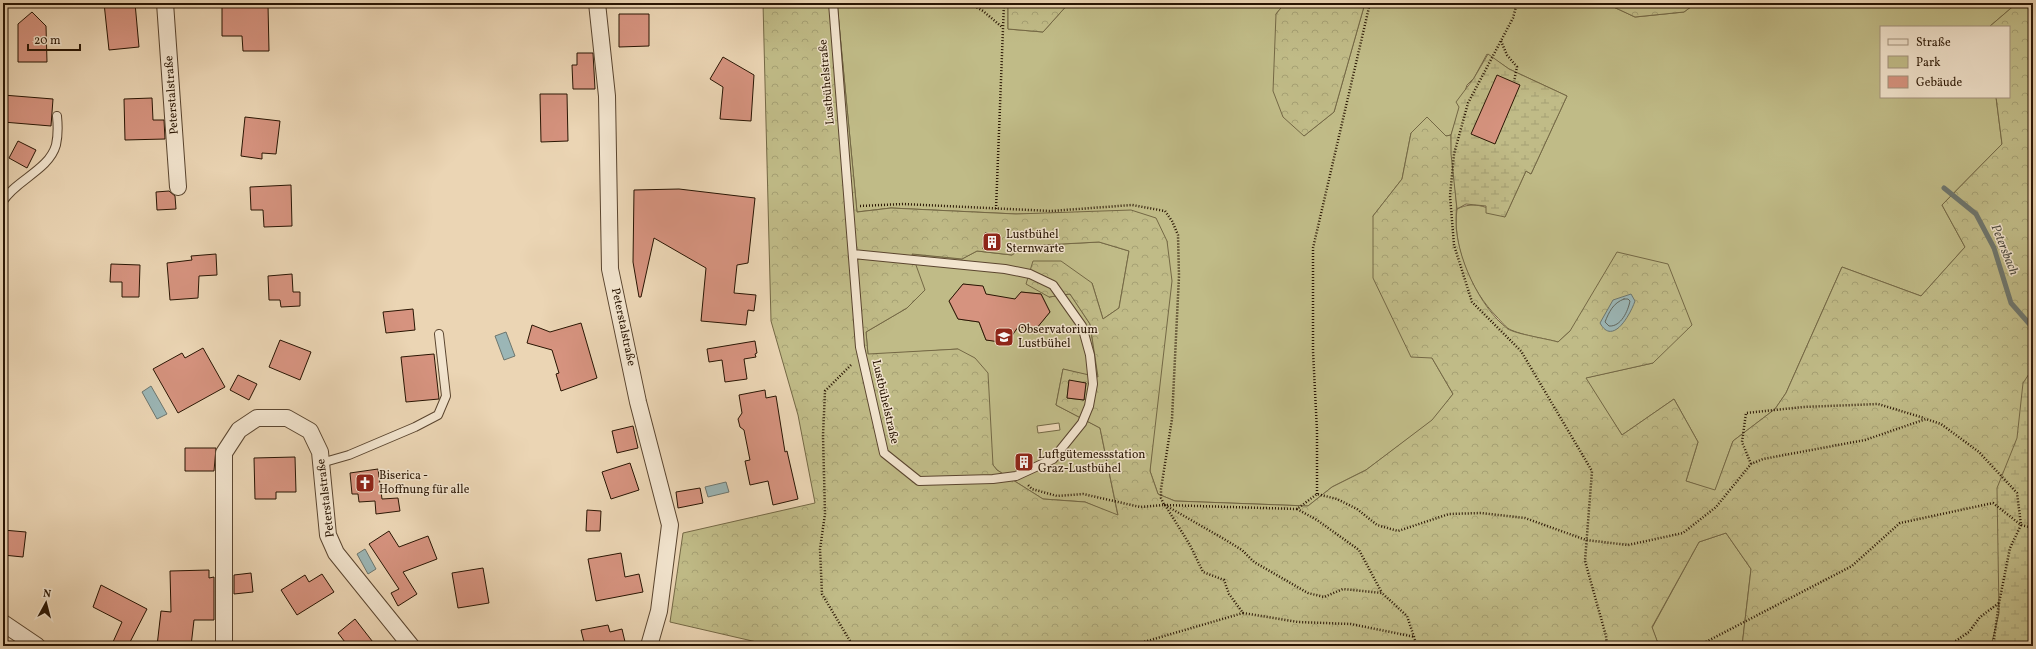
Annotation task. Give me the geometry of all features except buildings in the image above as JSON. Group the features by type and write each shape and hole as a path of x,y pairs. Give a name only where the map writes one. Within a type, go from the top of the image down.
{"street":[{"name":"Peterstalstraße","path":"165,3 178,187"},
{"name":"Peterstalstraße","path":"597,3 607,96 610,269 638,402 670,525 659,611 649,646"},
{"name":"Peterstalstraße","path":"224,646 224,453 239,430 257,418 287,418 310,431 320,452 328,535 336,553 410,646"},
{"path":"3,623 37,646"}],"lane":[{"name":"Lustbühelstraße","path":"833,3 853,254 862,355 884,453 919,481 993,480 1016,476 1053,459 1082,423 1089,406 1093,384 1090,354 1082,326 1071,307 1053,285 1030,274 917,259 853,254"},
{"path":"3,201 7,194 42,165 52,153 56,145 57,116"},
{"path":"321,463 349,455 415,427 438,415 446,396 438,334"}],"path":[{"path":"968,3 983,11 1002,27"},
{"path":"996,209 1004,3"},
{"path":"1317,494 1317,431 1313,351 1313,248 1370,3"},
{"path":"1517,3 1513,18 1468,103 1454,154 1450,196 1454,246 1472,302 1521,350 1592,471 1585,561 1606,636 1606,645"},
{"path":"1501,40 1507,55 1517,67 1514,81"},
{"path":"850,207 903,204 1051,211 1132,205 1166,211 1178,235 1179,276 1172,419 1161,489 1161,498 1190,546 1203,572 1224,580 1229,594 1242,613"},
{"path":"853,646 822,594 820,549 825,514 823,435 825,391 862,355"},
{"path":"1751,464 1742,442 1746,413 1803,407 1878,404 1941,424 1979,452 2017,493 2021,525 2010,548 1998,603 1993,646"},
{"path":"1317,494 1337,499 1357,509 1377,525 1398,531 1449,514 1481,513 1525,518 1586,540 1628,545 1684,533 1716,507 1751,464 1763,459 1865,440 1926,419"},
{"path":"1016,476 1032,489 1057,496 1083,494 1140,507 1164,505 1297,509 1317,520 1359,550 1382,593 1407,616 1417,646"},
{"path":"1297,509 1317,494"},
{"path":"1698,646 1852,566 1900,523 1993,503 2021,525 2033,528"},
{"path":"1164,505 1224,539 1242,550 1254,562 1308,593 1324,596 1343,589 1382,593"},
{"path":"1948,646 1969,632 1980,617 1998,603"},
{"path":"1130,646 1242,613 1298,622 1351,624 1414,637"}],"green space":[{"path":"763,3 837,3 857,212 891,208 1016,214 1131,210 1156,218 1167,241 1172,281 1150,471 1158,494 1175,501 1308,506 1332,487 1366,470 1432,420 1453,394 1432,358 1411,357 1373,278 1373,216 1402,179 1411,133 1427,117 1446,136 1451,135 1457,233 1460,248 1471,280 1488,308 1508,329 1525,335 1558,342 1570,331 1617,252 1668,264 1692,325 1653,363 1586,378 1622,435 1674,399 1698,442 1686,481 1715,490 1733,441 1775,409 1786,393 1842,267 1921,296 1965,247 1942,205 2002,144 1996,98 2010,98 2010,26 1990,26 2017,3 2033,3 2033,646 1742,646 1751,569 1726,533 1699,542 1652,627 1659,646 774,646 670,622 683,533 815,503 798,415 771,321","holes":["1099,242 1129,251 1119,308 1103,319 1092,283 1061,261 1033,261 1026,284 1049,297 1070,294 1090,324 1098,377 1063,369 1056,405 1100,428 1118,515 1085,502 1043,499 997,470 993,465 988,373 975,358 958,349 868,354 866,332 907,308 925,290 912,254 962,259 977,251 1012,255 1024,246","1069,381 1086,383 1084,400 1067,398"]},
{"path":"837,3 1008,3 1008,29 1043,32 1069,3 1285,3 1276,14 1304,136 1334,112 1365,3 1605,3 1635,17 1684,12 1696,3 2017,3 1990,26 1880,26 1880,98 1996,98 2002,144 1942,205 1965,247 1921,296 1842,267 1786,393 1775,409 1733,441 1715,491 1686,481 1698,442 1674,399 1622,435 1585,378 1653,363 1570,331 1558,342 1511,330 1507,328 1488,306 1472,281 1465,267 1457,238 1457,209 1470,205 1482,206 1505,217 1526,171 1531,174 1567,96 1509,69 1487,54 1474,78 1467,85 1451,135 1446,136 1427,117 1411,133 1402,179 1373,216 1432,358 1453,394 1433,420 1366,470 1332,487 1308,506 1175,501 1158,494 1150,471 1167,241 1068,213 1016,214 891,208 857,212"},
{"path":"1008,3 1069,3 1043,32 1008,29"},
{"path":"1285,3 1365,3 1334,112 1304,136 1283,117 1273,91 1276,14"},
{"path":"1605,3 1696,3 1684,12 1635,17"},
{"path":"1488,54 1509,69 1567,96 1531,174 1526,171 1505,217 1486,213 1486,206 1466,204 1457,209 1451,154 1451,135 1459,107 1456,102 1474,78"},
{"path":"1099,242 1129,251 1119,308 1103,319 1092,283 1049,297 1070,294 1090,324 1098,378 1063,369 1056,405 1100,428 1118,516 1085,502 1043,499 997,470 993,465 958,349 868,355 866,332 907,308 912,254 962,259 977,251 1012,255 1024,246","holes":["963,284 983,287 990,304 1010,306 1021,292 1041,294 1050,312 1036,329 1018,327 1006,342 986,340 979,322 958,319 949,301","1059,423 1060,430 1038,433 1037,426"]},
{"path":"2033,368 2033,646 1991,646 1999,613 1997,488 2017,438 2023,383"},
{"path":"1726,533 1751,569 1742,646 1659,646 1652,628 1699,542"}],"water":[{"path":"1631,294 1635,301 1626,320 1616,330 1610,331 1605,329 1600,323 1613,300"},
{"path":"506,332 515,356 504,360 495,336"},
{"path":"151,386 167,414 157,419 142,392"},
{"path":"726,482 729,492 708,497 705,487"},
{"path":"365,549 376,569 368,574 357,554"}],"waterway":[{"name":"Petersbach","path":"1944,188 1976,214 1994,248 2011,303 2033,328"}],"place":[{"name":"Lustbühel Sternwarte","path":"992,242"},
{"name":"Observatorium Lustbühel","path":"1004,337"},
{"name":"Luftgütemessstation Graz-Lustbühel","path":"1024,462"},
{"name":"Biserica - Hoffnung für alle","path":"365,483"}]}
